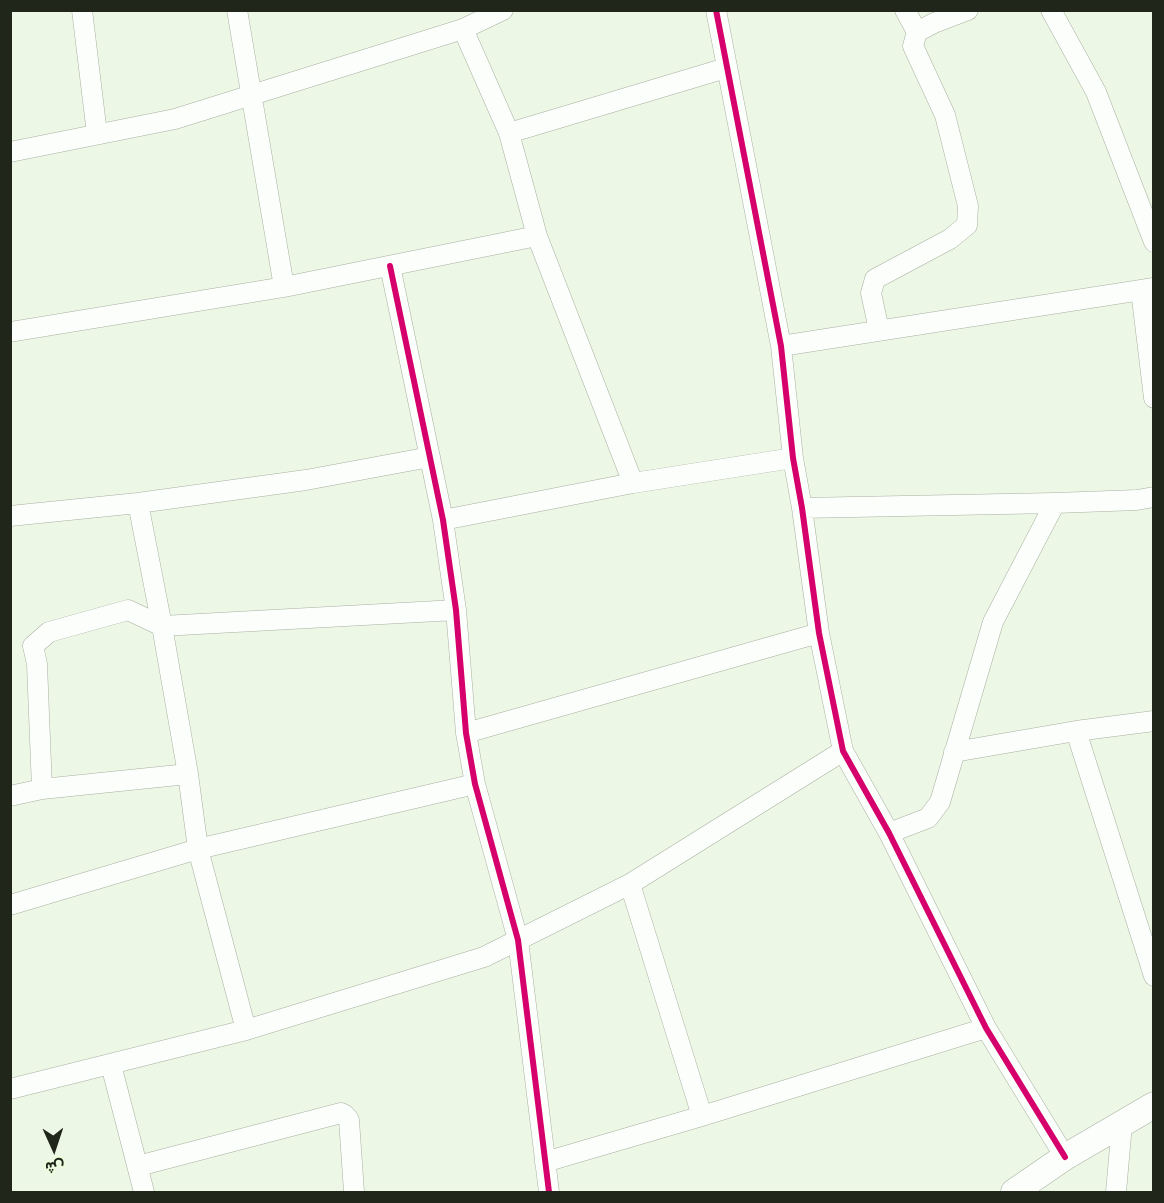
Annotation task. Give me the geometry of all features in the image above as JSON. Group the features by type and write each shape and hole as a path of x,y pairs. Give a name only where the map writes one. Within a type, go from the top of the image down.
{"street":[{"path":"82,10 97,134"},
{"path":"237,10 284,287"},
{"path":"10,152 175,118 463,29 503,10"},
{"path":"716,10 781,346 793,458 819,633 843,751 889,833 986,1028 1065,1157"},
{"path":"879,330 871,293 875,279 950,239 967,225 968,206 945,115 913,46 917,32 905,10"},
{"path":"917,32 968,10"},
{"path":"1050,10 1096,92 1154,242"},
{"path":"463,29 509,133 537,236 633,483"},
{"path":"509,133 726,68"},
{"path":"10,332 284,287 537,236"},
{"path":"390,266 443,520 456,610 466,733 475,784 518,939 549,1192"},
{"path":"781,346 1147,289 1154,398"},
{"path":"10,516 138,503 306,480 430,457"},
{"path":"443,520 633,483 793,458"},
{"path":"802,508 1055,503 1137,500 1154,497"},
{"path":"138,503 188,774 198,849 246,1030"},
{"path":"889,833 928,818 940,802 993,622 1055,503"},
{"path":"42,789 37,664 33,646 49,632 128,610 162,626 456,610"},
{"path":"466,733 819,633"},
{"path":"954,752 1076,731 1154,721"},
{"path":"1076,731 1146,928 1154,976"},
{"path":"10,1089 246,1030 484,957 630,884 843,751"},
{"path":"10,796 42,789 188,774"},
{"path":"10,905 198,849 475,784"},
{"path":"630,884 702,1116"},
{"path":"545,1162 986,1028"},
{"path":"111,1065 144,1192"},
{"path":"1014,1192 1065,1157 1154,1105"},
{"path":"138,1166 341,1113 349,1120 354,1192"},
{"path":"1116,1192 1122,1124"}],"cycle path":[{"path":"716,10 781,346 793,458 819,633 843,751 889,833 986,1028 1065,1157"},
{"path":"390,266 443,520 456,610 466,733 475,784 518,940 549,1192"}]}
